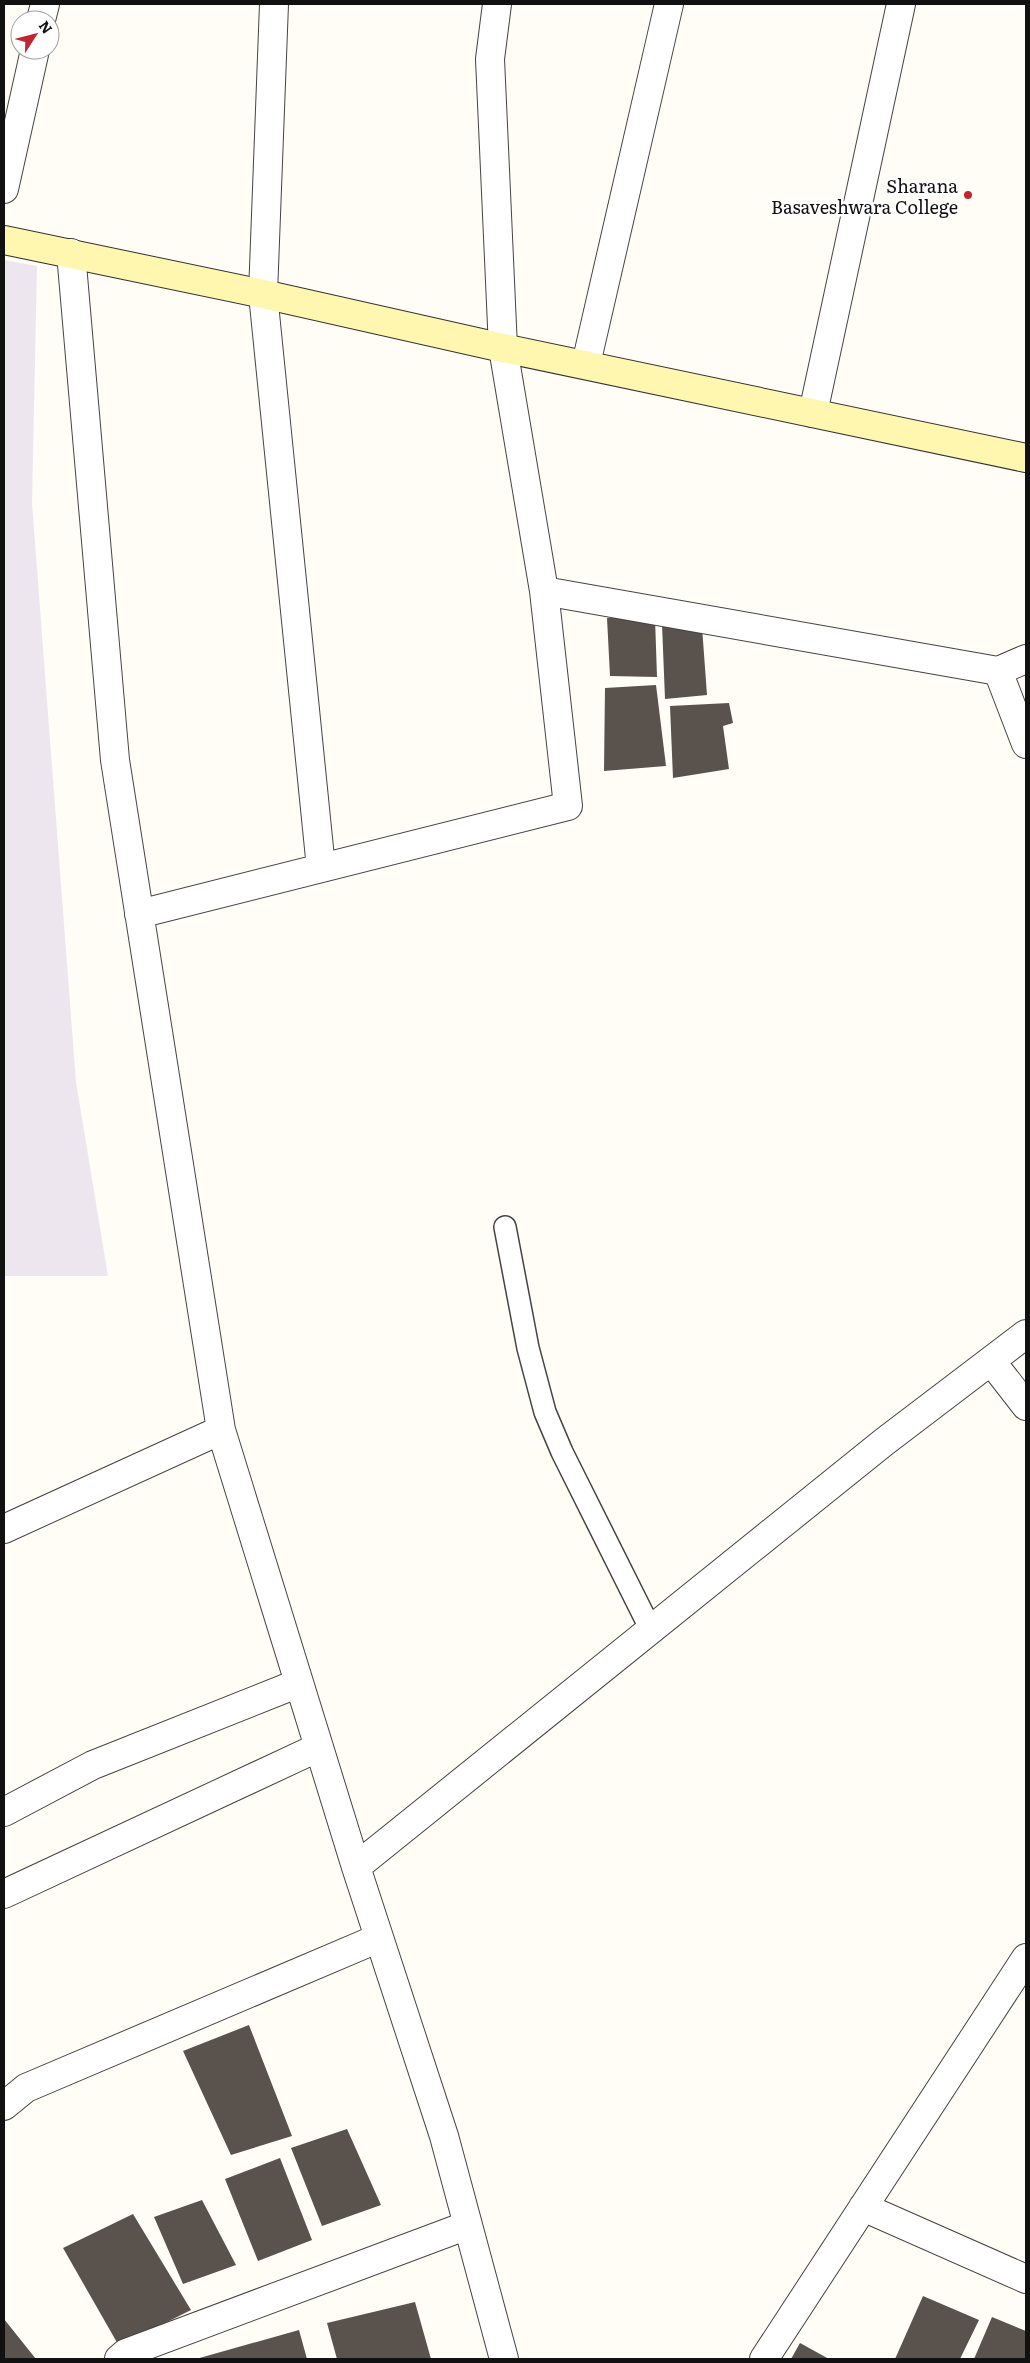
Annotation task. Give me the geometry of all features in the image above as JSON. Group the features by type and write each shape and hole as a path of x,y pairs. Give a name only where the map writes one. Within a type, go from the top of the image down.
{"street":[{"path":"274,4 263,294 321,868"},
{"path":"139,914 568,806 544,591 503,348 490,59 497,4"},
{"path":"586,364 669,4"},
{"path":"813,413 901,4"},
{"path":"4,189 33,60"},
{"path":"4,240 263,294 503,348 1026,458"},
{"path":"71,253 115,760 221,1430 356,1867 444,2136 504,2359"},
{"path":"544,591 998,671 1026,659"},
{"path":"998,671 1026,744"},
{"path":"356,1867 884,1442 1026,1334"},
{"path":"991,1360 1026,1406"},
{"path":"4,1529 221,1430"},
{"path":"4,1812 93,1765 299,1683"},
{"path":"4,1894 319,1747"},
{"path":"4,2106 26,2088 379,1938"},
{"path":"764,2359 1026,1958"},
{"path":"863,2207 1026,2278"},
{"path":"124,2357 468,2224"}],"lane":[{"path":"505,1227 528,1348 545,1412 562,1452 650,1630"}],"shaded area":[{"path":"4,260 37,266 32,503 76,1082 108,1276 4,1276"}],"building":[{"path":"607,618 655,618 657,677 610,676"},
{"path":"662,624 702,627 707,695 665,699"},
{"path":"656,685 666,766 604,771 605,688"},
{"path":"729,703 733,723 723,726 729,769 673,778 670,706"},
{"path":"249,2025 292,2136 231,2155 183,2051"},
{"path":"347,2129 381,2205 322,2226 291,2148"},
{"path":"280,2158 312,2240 258,2261 225,2179"},
{"path":"202,2200 236,2265 183,2284 154,2217"},
{"path":"133,2214 191,2310 119,2346 63,2248"},
{"path":"923,2296 979,2320 960,2359 895,2359"},
{"path":"415,2302 431,2359 337,2359 327,2323"},
{"path":"992,2317 1026,2331 1026,2359 974,2359"},
{"path":"4,2319 36,2359 4,2359"},
{"path":"299,2330 307,2359 196,2359"},
{"path":"800,2343 829,2359 791,2359"}],"place":[{"name":"Sharana Basaveshwara College","path":"968,195"}]}
